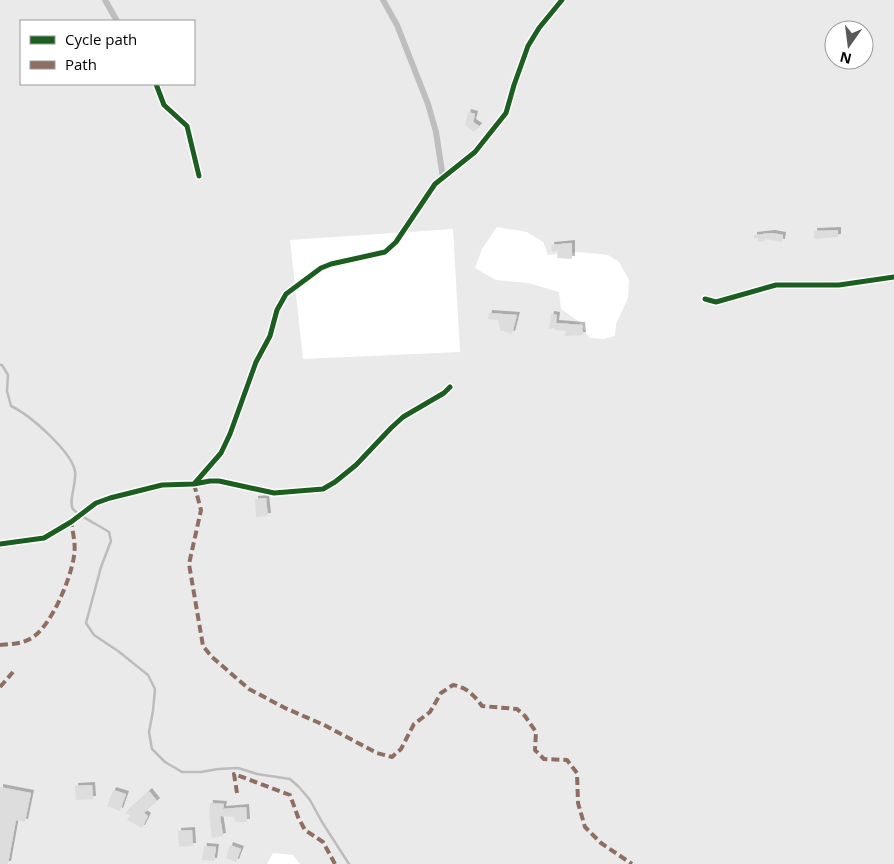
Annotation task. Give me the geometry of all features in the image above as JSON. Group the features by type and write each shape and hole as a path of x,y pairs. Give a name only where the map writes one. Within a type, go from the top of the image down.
{"street":[{"path":"105,0 116,20"},
{"path":"383,0 397,25 428,104 436,132 443,178"},
{"path":"194,484 221,453 230,434 256,362 270,336 277,310 286,294 321,268 385,252 396,242 434,184 475,152 506,113 528,46 539,28 562,0"},
{"path":"156,85 164,105 187,126 200,176"},
{"path":"705,299 716,302 776,285 839,285 894,277"},
{"path":"0,544 44,538 71,522 96,503 162,485 194,484 210,480 274,493 323,489 356,465 390,428 403,417 444,393 450,387"}],"shaded area":[{"path":"0,0 894,0 894,864 300,864 293,855 273,853 267,864 0,864","holes":["497,227 527,232 543,242 548,255 579,252 608,255 619,262 629,280 628,298 616,324 615,336 604,339 590,338 578,321 561,309 559,292 528,283 496,280 475,268 482,249","453,229 460,352 303,359 290,240"]}],"building":[{"path":"468,112 475,114 473,122 479,126 474,132 465,125"},
{"path":"838,230 838,237 814,239 814,231"},
{"path":"772,233 783,235 782,242 765,239 765,241 758,242 758,238 754,238 754,235"},
{"path":"572,243 572,259 557,258 558,251 552,252 551,245"},
{"path":"489,313 517,315 512,334 500,330 498,320 488,319"},
{"path":"551,314 557,315 556,323 582,325 583,335 565,336 566,331 555,330 555,328 549,329"},
{"path":"266,498 268,516 256,517 255,499"},
{"path":"92,785 93,799 76,800 75,786"},
{"path":"0,787 31,793 25,822 16,820 8,864 0,864"},
{"path":"113,790 126,794 120,811 107,806"},
{"path":"149,791 157,801 144,813 148,816 142,828 127,820 130,815 125,813"},
{"path":"210,803 224,804 223,809 246,807 247,822 235,822 234,817 220,816 223,836 212,838 209,814"},
{"path":"192,830 193,846 179,847 178,831"},
{"path":"230,845 241,849 236,862 226,858"},
{"path":"204,846 216,847 214,861 202,860"}],"waterway":[{"path":"0,365 2,365 8,375 7,391 11,406 49,434 72,463 75,471 71,502 73,509 109,532 111,541 101,567 86,623 94,635 148,675 155,689 149,732 152,749 165,762 182,772 238,768 257,774 290,779 310,800 349,864"}],"marked path":[{"path":"194,484 201,510 189,564 203,646 212,657 249,689 377,753 392,757 401,749 414,724 430,712 441,693 453,685 469,692 482,706 517,709 525,716 536,732 535,750 544,759 567,760 577,773 578,803 585,827 601,843 632,864"},
{"path":"0,645 19,643 30,639 38,633 59,602 69,577 74,556 75,548 71,522"},
{"path":"0,687 13,672"},
{"path":"237,793 234,774 290,795 305,830 323,842 335,864"}],"cycle path":[{"path":"0,544 44,538 71,522 96,503 110,498 162,485 194,484 221,453 230,434 256,362 270,336 277,310 286,294 321,268 385,252 396,242 435,184 475,152 506,113 528,46 539,28 562,0"},
{"path":"156,85 164,105 187,126 199,176"},
{"path":"705,299 716,302 776,285 839,285 894,277"},
{"path":"194,484 219,481 274,493 323,489 356,465 403,417 444,393 450,387"}]}
